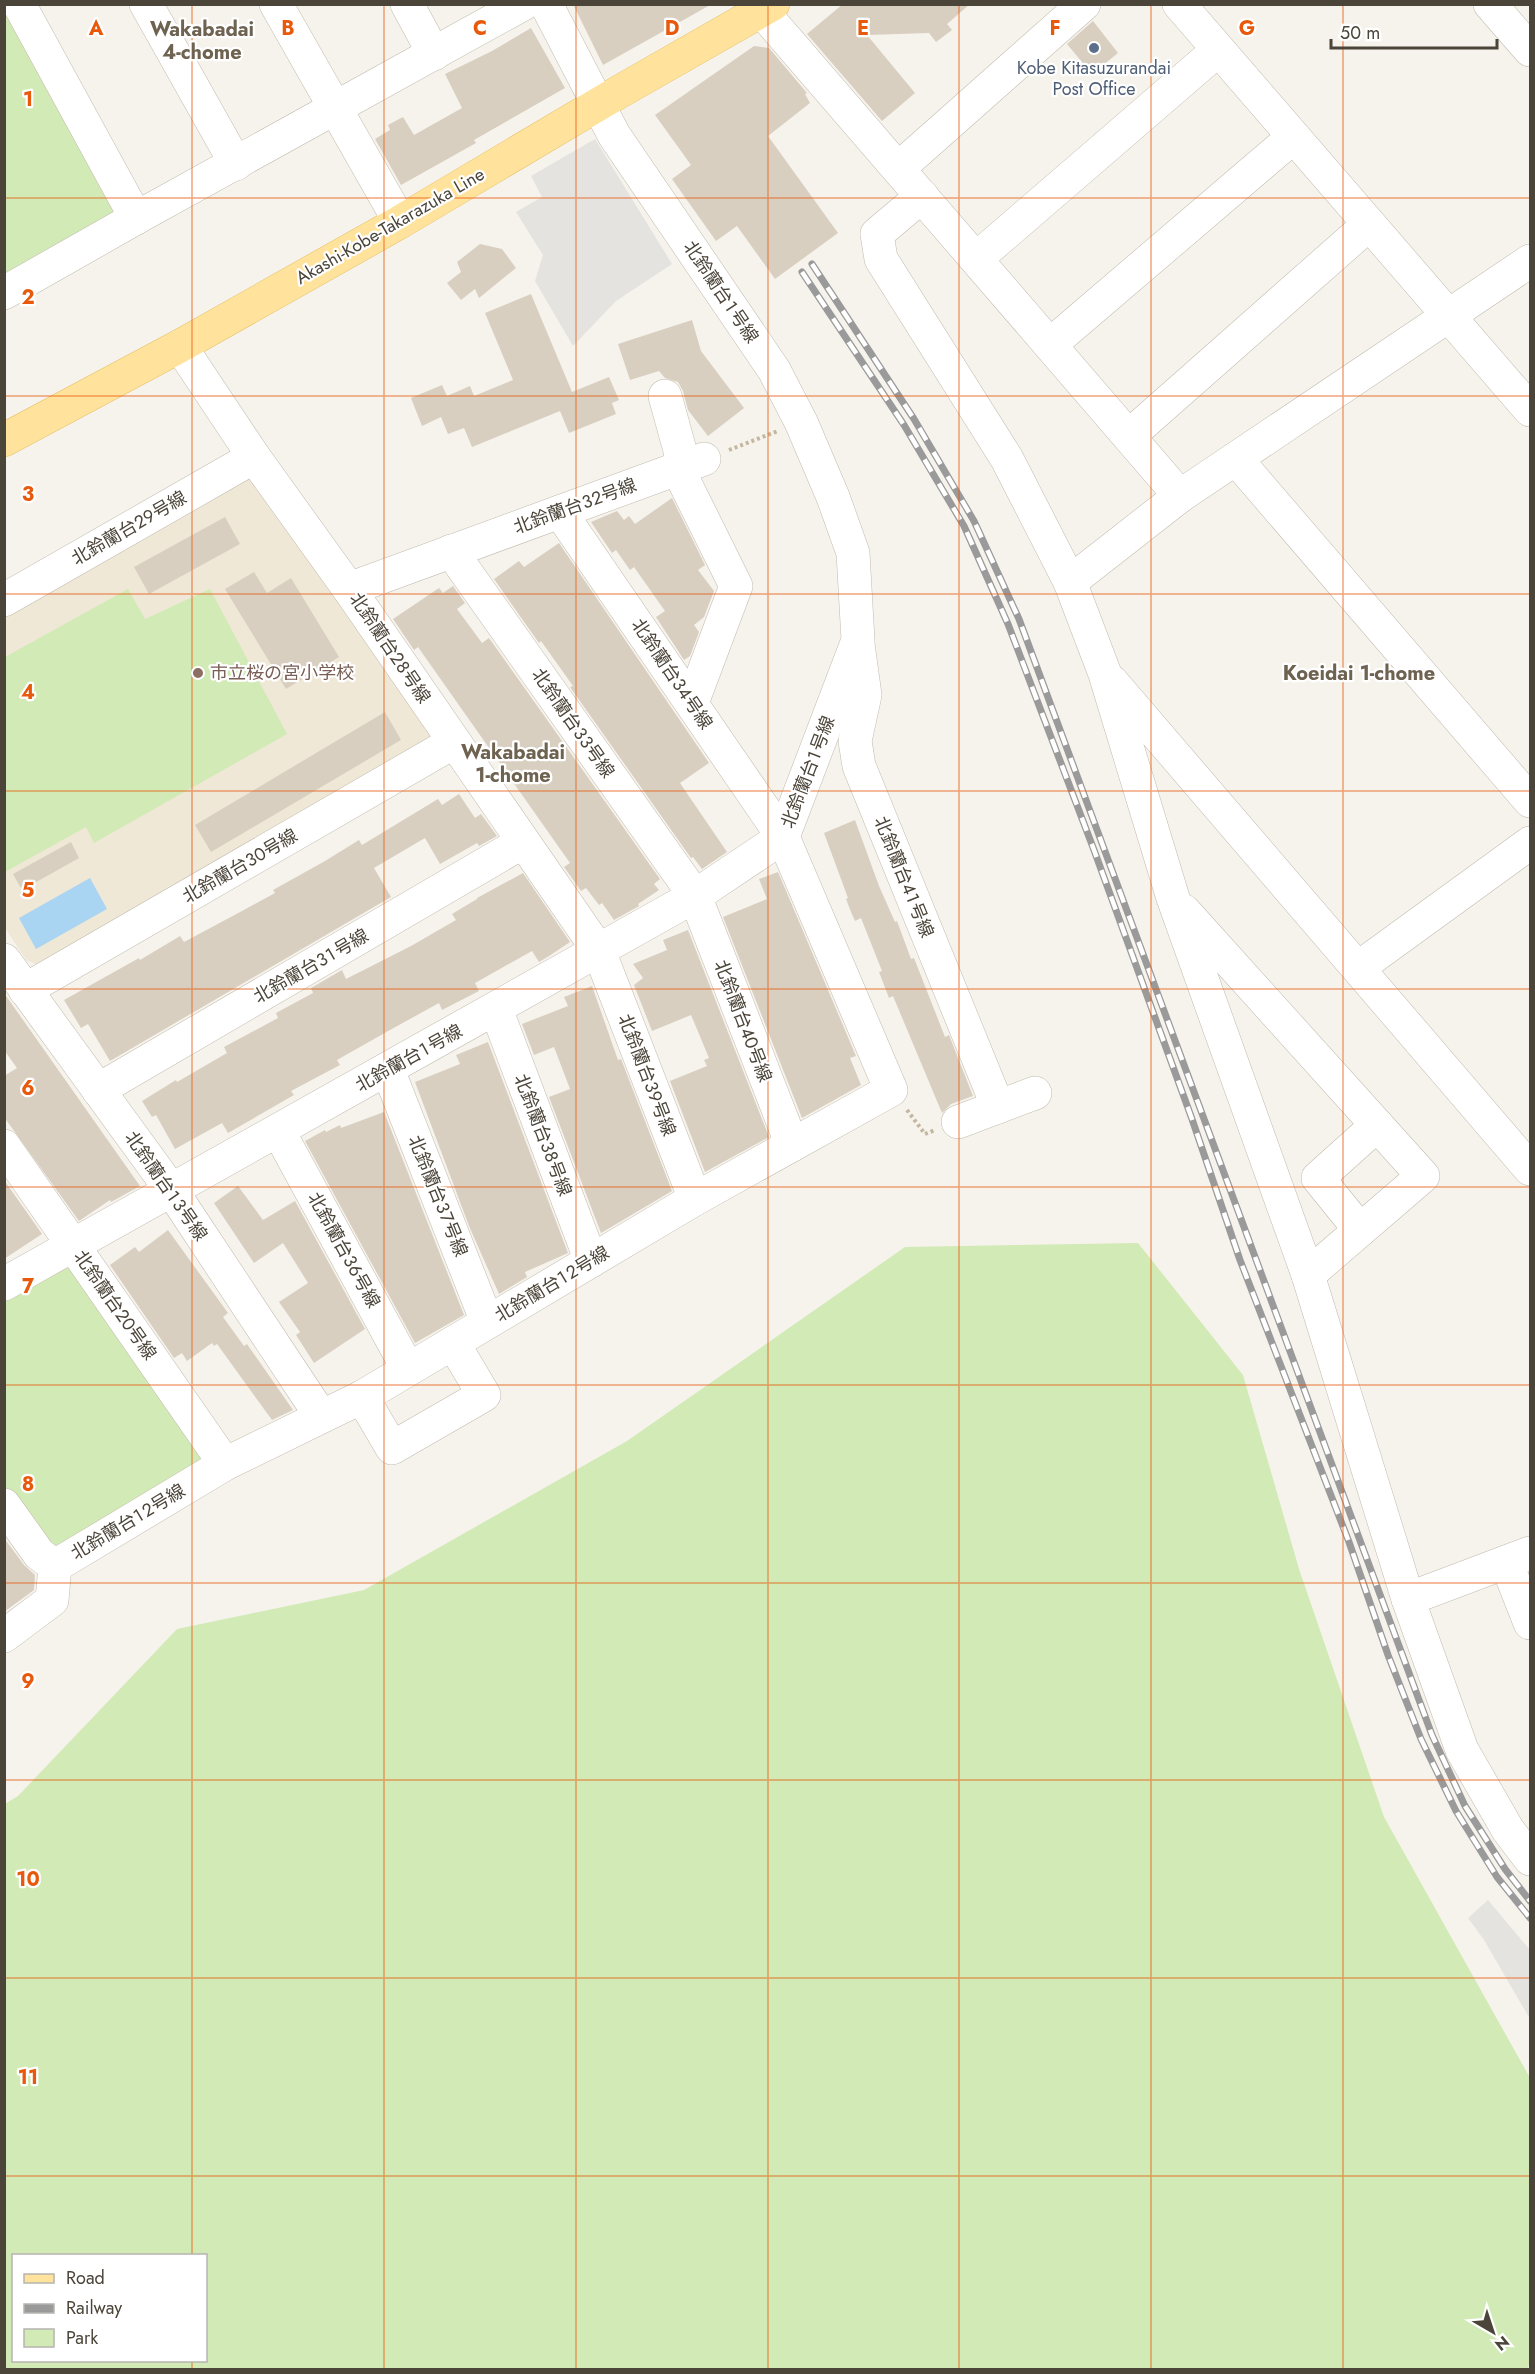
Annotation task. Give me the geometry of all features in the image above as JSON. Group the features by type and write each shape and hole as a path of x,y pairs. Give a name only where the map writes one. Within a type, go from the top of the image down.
{"main road":[{"name":"Akashi-Kobe-Takarazuka Line","path":"7,434 180,346 399,222 767,7"}],"street":[{"path":"19,4 136,218"},
{"path":"146,4 236,164"},
{"path":"276,4 399,222"},
{"path":"407,4 434,54"},
{"path":"4,293 523,4"},
{"name":"北鈴蘭台１号線","path":"4,1284 695,896 783,837 858,640 853,553 833,497 801,422 774,370 614,135 546,4"},
{"path":"899,168 1084,4"},
{"path":"1179,4 1292,138 1530,411"},
{"path":"1490,4 1530,50"},
{"path":"767,7 922,196 1180,496"},
{"path":"977,258 1218,50"},
{"path":"1051,344 1292,138"},
{"path":"922,196 877,234 882,259 1007,459 1071,582 1105,674 1173,898 1308,1275 1408,1599 1462,1750 1508,1830 1530,1859"},
{"path":"1129,436 1368,225"},
{"path":"1071,582 1180,496 1530,261"},
{"name":"北鈴蘭台２８号線","path":"180,346 254,457 349,589 599,951"},
{"path":"665,396 681,454 691,464 736,586 692,703"},
{"name":"北鈴蘭台２９号線","path":"4,600 254,457"},
{"path":"1236,459 1530,801"},
{"name":"北鈴蘭台３２号線","path":"349,589 691,464"},
{"name":"北鈴蘭台３４号線","path":"560,512 783,837"},
{"name":"北鈴蘭台３３号線","path":"451,551 695,896"},
{"name":"北鈴蘭台４１号線","path":"858,640 865,695 855,741 859,766 998,1107"},
{"path":"1105,674 1530,1169"},
{"name":"北鈴蘭台３０号線","path":"25,990 454,742"},
{"path":"783,837 891,1090"},
{"name":"北鈴蘭台３１号線","path":"98,1090 523,842"},
{"path":"1358,968 1530,843"},
{"name":"北鈴蘭台４０号線","path":"695,896 792,1145"},
{"path":"1173,898 1423,1176 1308,1275"},
{"name":"北鈴蘭台３９号線","path":"599,951 695,1200"},
{"name":"北鈴蘭台１３号線","path":"4,960 172,1191 321,1416"},
{"name":"北鈴蘭台３８号線","path":"496,1009 591,1261"},
{"name":"北鈴蘭台３７号線","path":"388,1070 487,1322"},
{"name":"北鈴蘭台１２号線","path":"4,1636 52,1600 55,1566 225,1464 362,1397 695,1200 891,1090"},
{"path":"958,1122 1035,1093"},
{"path":"1360,1230 1318,1178 1377,1125"},
{"name":"北鈴蘭台３６号線","path":"279,1131 408,1369"},
{"name":"北鈴蘭台２０号線","path":"4,1146 225,1464"},
{"path":"362,1397 392,1448 484,1395 453,1342"},
{"path":"4,1504 39,1554 55,1566"},
{"path":"1408,1599 1518,1557 1530,1623"}],"path":[{"path":"691,464 801,422"},
{"path":"891,1090 925,1134 958,1122"}],"shaded area":[{"path":"595,139 672,264 616,301 573,346 535,281 543,255 516,212 542,197 531,176"},
{"name":"市立桜の宮小学校","path":"244,477 257,479 433,732 426,747 43,967 26,960 5,928 4,613"},
{"path":"1488,1900 1530,1950 1530,2019 1484,1940 1468,1918"}],"green space":[{"path":"5,9 119,215 5,284"},
{"path":"128,589 145,619 210,589 287,734 94,843 86,827 5,872 5,657"},
{"path":"1138,1243 1243,1375 1299,1569 1384,1817 1530,2078 1530,2359 1528,2369 5,2369 5,1804 18,1796 177,1629 364,1590 627,1441 905,1247"},
{"path":"68,1265 205,1463 56,1550 5,1491 4,1301"}],"water":[{"path":"90,878 107,909 36,949 19,918"}],"building":[{"path":"573,4 712,4 603,65"},
{"path":"843,4 970,4 947,24 952,30 936,42 929,33 867,35 915,93 882,121 807,34"},
{"path":"1093,21 1118,53 1092,74 1067,44"},
{"path":"531,28 565,88 474,140 476,143 401,185 375,139 390,130 388,125 403,117 414,135 462,108 445,74 492,51"},
{"path":"754,46 769,48 807,93 805,94 810,103 768,136 838,233 775,279 737,226 716,241 672,179 691,165 655,115"},
{"path":"480,244 502,249 516,268 479,298 475,289 461,300 447,283 461,272 457,262"},
{"path":"531,294 572,392 609,377 619,400 612,403 616,414 569,433 560,411 472,447 464,428 448,434 441,417 422,426 411,398 442,385 447,396 470,386 474,396 513,380 485,313"},
{"path":"692,320 701,351 744,408 708,436 688,410 678,382 665,378 659,371 630,380 618,344"},
{"path":"672,498 705,565 698,570 714,591 704,617 694,625 699,632 690,656 684,660 656,617 665,611 634,567 630,570 616,550 612,553 591,522 617,511 624,520 629,516 635,524"},
{"path":"225,517 240,544 149,594 134,567"},
{"path":"559,543 709,763 680,783 727,852 702,869 693,857 691,858 570,687 573,686 541,641 539,643 494,579 519,561 524,567"},
{"path":"254,572 267,593 291,578 339,657 286,689 225,589"},
{"path":"453,586 465,603 457,609 482,643 489,638 660,879 654,884 659,890 638,904 639,906 614,920 602,903 599,905 586,888 581,891 564,867 570,863 418,647 414,650 393,619 439,588 443,593"},
{"path":"385,712 401,740 211,852 195,825"},
{"path":"459,794 475,818 481,814 497,836 479,846 477,843 440,864 425,838 374,868 391,897 110,1061 88,1024 81,1028 64,1000 180,936 184,942 242,911 275,893 273,890 359,840 362,845 438,799 442,805"},
{"path":"855,820 879,886 895,922 897,921 911,959 914,958 945,1037 949,1035 973,1096 951,1104 942,1113 893,996 889,998 879,972 882,971 861,918 855,921 851,912 824,833"},
{"path":"71,842 79,858 22,890 13,874"},
{"path":"778,872 856,1056 850,1058 861,1085 802,1118 723,917 767,899 759,879"},
{"path":"523,873 570,942 539,962 532,951 475,983 479,991 442,1010 439,1003 390,1030 337,1060 340,1065 291,1091 294,1095 228,1133 222,1123 175,1149 156,1115 152,1117 142,1101 227,1053 224,1047 278,1018 276,1013 313,993 311,988 342,970 346,979 411,946 456,920 452,914"},
{"path":"688,930 769,1137 705,1172 670,1081 707,1066 704,1060 709,1058 691,1015 652,1031 634,985 643,978 633,964 667,950 663,940"},
{"path":"592,986 618,1060 621,1059 672,1191 601,1233 549,1097 570,1089 554,1047 534,1055 522,1024 568,1006 564,997"},
{"path":"4,993 140,1186 111,1202 110,1200 79,1221 4,1117 4,1076 17,1068 4,1050"},
{"path":"488,1042 568,1253 525,1272 527,1277 499,1294 469,1226 415,1082 460,1064 456,1055"},
{"path":"384,1112 464,1315 415,1343 305,1141 325,1130 326,1132 340,1125 341,1128"},
{"path":"4,1180 42,1234 4,1259"},
{"path":"238,1186 263,1220 295,1201 365,1329 314,1363 296,1335 300,1332 279,1302 308,1283 283,1243 254,1263 214,1203"},
{"path":"168,1230 228,1313 223,1317 244,1346 247,1344 293,1410 272,1420 217,1344 214,1346 212,1343 187,1361 182,1353 174,1358 110,1265 135,1247 139,1252"},
{"path":"4,1538 24,1565 35,1575 34,1590 4,1612"}],"railway":[{"path":"812,264 914,419 974,521 1019,619 1432,1735 1465,1806 1505,1869 1530,1901"},
{"path":"802,272 904,425 964,526 1008,624 1094,850 1192,1119 1240,1260 1349,1542 1388,1655 1421,1739 1456,1811 1497,1877 1530,1918"}],"place":[{"name":"Kobe Kitasuzurandai Post Office","path":"1094,48"},
{"name":"市立桜の宮小学校","path":"198,673"}],"district":[{"name":"Wakabadai 4-chome","path":"202,40"},
{"name":"Koeidai 1-chome","path":"1359,673"},
{"name":"Wakabadai 1-chome","path":"513,764"}]}
